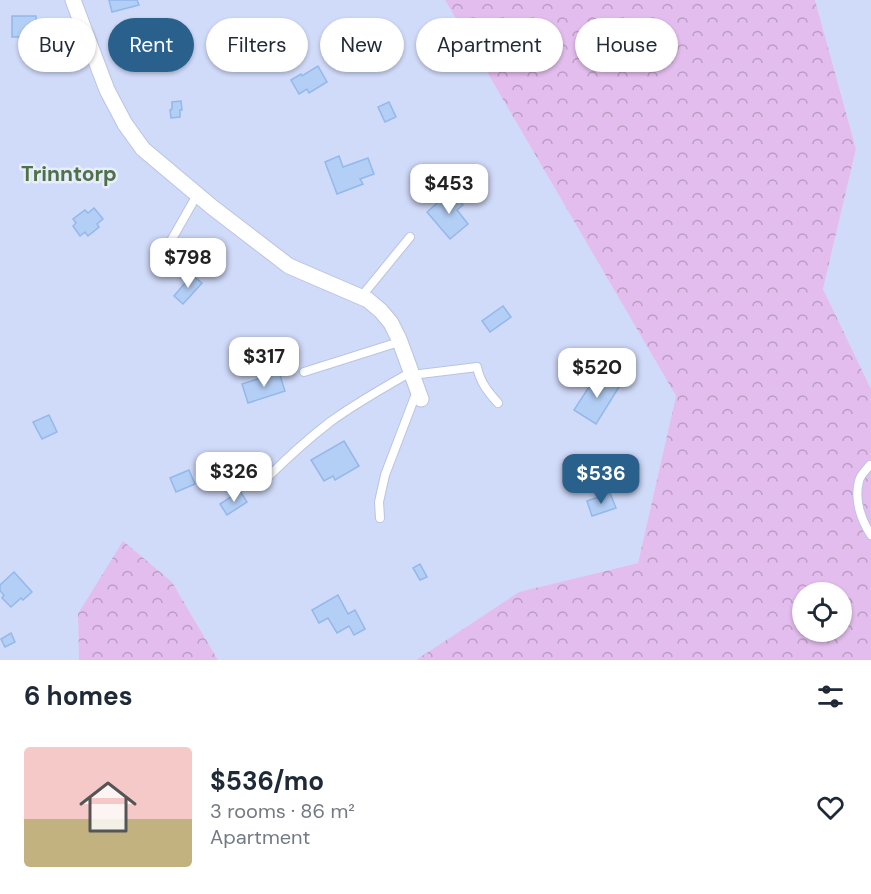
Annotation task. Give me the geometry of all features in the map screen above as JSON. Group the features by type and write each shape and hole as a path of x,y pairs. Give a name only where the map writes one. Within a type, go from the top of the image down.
{"street":[{"path":"73,0 107,90 125,124 143,148 197,195 289,266 368,300 381,311 391,323 415,384"}],"lane":[{"path":"168,246 197,195"},
{"path":"361,297 410,237"},
{"path":"304,372 399,342"},
{"path":"267,478 330,422 368,396 477,367 485,389 498,403"},
{"path":"380,518 379,502 385,475 415,384"},
{"path":"870,465 859,479 858,505 862,521 871,535"}],"shaded area":[{"path":"0,0 445,0 456,18 416,18 416,72 487,72 676,396 638,563 519,592 416,660 218,660 172,582 78,614 79,660 0,660"},
{"path":"815,0 871,0 871,389 823,289 856,149"}],"green space":[{"path":"445,0 815,0 856,149 823,289 871,389 871,660 416,660 519,592 638,563 676,396 487,72 563,72 563,18 456,18"},
{"path":"123,541 172,582 218,660 79,660 78,614"}],"building":[{"path":"109,0 137,0 139,5 112,12"},
{"path":"12,16 36,16 36,18 18,18 18,37 12,37"},
{"path":"318,66 327,82 309,93 307,89 299,94 291,80 301,74 302,76"},
{"path":"181,101 180,117 171,118 172,102"},
{"path":"389,102 396,117 385,122 378,107"},
{"path":"339,156 343,167 368,158 374,174 360,179 363,184 337,194 325,162"},
{"path":"451,191 463,205 457,210 468,224 450,239 427,212"},
{"path":"94,208 103,219 97,224 99,227 88,236 85,232 80,236 73,226 76,223 73,219 85,210 88,213"},
{"path":"192,275 202,283 183,304 174,296"},
{"path":"503,306 511,317 490,332 482,321"},
{"path":"279,372 285,391 248,403 242,384"},
{"path":"598,373 619,387 596,424 574,410"},
{"path":"49,415 57,432 42,439 33,422"},
{"path":"344,441 359,466 335,480 333,476 324,481 311,460"},
{"path":"189,470 195,484 176,492 170,478"},
{"path":"240,491 247,502 227,515 220,504"},
{"path":"610,493 616,508 592,516 587,501"},
{"path":"420,564 427,577 420,580 413,568"},
{"path":"14,572 32,592 11,607 2,598 4,595 0,591 0,585"},
{"path":"338,595 348,614 355,610 365,629 354,635 349,626 337,633 328,618 319,623 312,610"},
{"path":"11,633 15,642 5,647 1,639"}],"district":[{"name":"Trinntorp","path":"69,174"}]}
